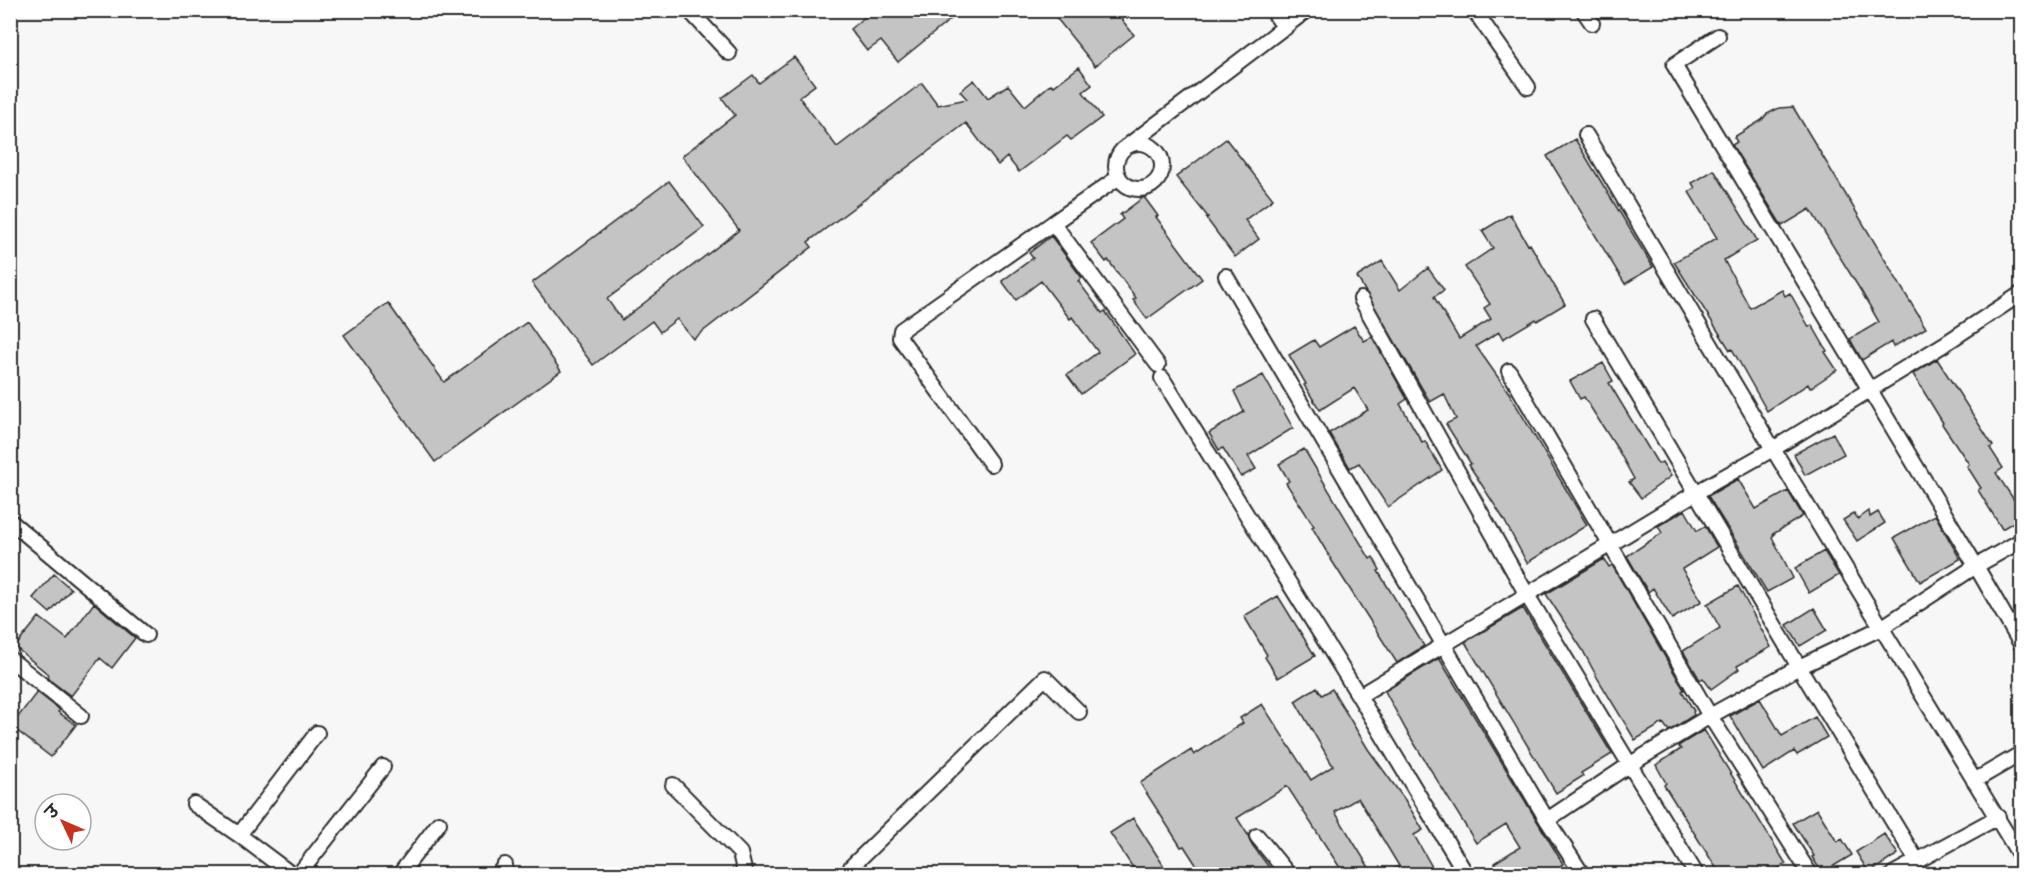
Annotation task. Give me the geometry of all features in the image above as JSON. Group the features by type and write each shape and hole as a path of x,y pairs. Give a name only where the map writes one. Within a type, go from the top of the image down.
{"street":[{"path":"689,10 729,53"},
{"path":"1272,10 1285,27"},
{"path":"1130,144 1145,143 1152,146 1161,159 1160,174 1151,185 1137,189 1123,183 1119,177 1116,162 1123,148 1307,10"},
{"path":"1474,10 1528,87"},
{"path":"1583,10 1592,23"},
{"path":"1718,36 1674,65 2022,646"},
{"path":"1586,135 2022,859"},
{"path":"991,464 900,338 901,330 1119,177"},
{"path":"1053,223 1160,372 1466,874"},
{"path":"1226,276 1547,820 1582,874"},
{"path":"1359,696 1697,492 1773,449 2022,294"},
{"path":"1361,299 1527,595 1696,874"},
{"path":"1593,319 1917,861"},
{"path":"1509,371 1710,716 1810,874"},
{"path":"10,521 146,635"},
{"path":"1547,820 1629,765 1710,716 1799,667 1881,628 1976,566 2022,540"},
{"path":"10,659 81,716"},
{"path":"857,874 851,867 1045,678 1079,712"},
{"path":"239,835 317,733"},
{"path":"1974,782 2022,753"},
{"path":"299,874 383,767"},
{"path":"673,785 740,854 745,874"},
{"path":"194,804 291,874"},
{"path":"1893,874 1998,817"},
{"path":"400,874 439,823"},
{"path":"1257,836 1288,874"}],"building":[{"path":"873,10 962,10 898,62 881,41 867,51 850,29"},
{"path":"1050,10 1114,10 1134,35 1095,66"},
{"path":"794,57 815,85 799,97 837,147 922,83 938,105 967,99 960,91 974,80 988,98 1008,85 1025,106 1051,84 1054,86 1079,67 1092,85 1083,92 1102,117 1071,140 1067,136 1019,172 1007,157 998,165 966,123 808,242 812,247 693,339 677,319 660,332 652,321 593,365 532,283 669,181 704,227 607,299 622,320 739,230 682,156 735,115 722,98 753,75 759,83"},
{"path":"1793,107 1926,328 1893,347 1891,342 1862,360 1850,339 1879,322 1861,291 1810,209 1782,226 1732,145 1737,142 1734,137 1762,120 1767,114 1779,108"},
{"path":"1226,139 1273,199 1245,220 1259,239 1235,257 1206,218 1208,217 1176,177"},
{"path":"1575,139 1653,267 1625,284 1547,156"},
{"path":"1714,170 1757,240 1724,260 1750,308 1782,290 1785,296 1790,293 1809,327 1812,325 1837,370 1810,388 1808,384 1767,411 1732,349 1730,350 1674,262 1717,238 1689,192 1695,188 1692,183"},
{"path":"1144,197 1202,279 1147,319 1133,300 1136,298 1108,260 1106,262 1091,243 1123,219 1120,215"},
{"path":"1510,214 1565,304 1503,339 1499,332 1476,346 1509,393 1587,525 1527,563 1503,518 1446,424 1456,419 1444,394 1430,402 1357,277 1382,261 1400,290 1428,268 1444,290 1434,297 1459,339 1491,319 1484,308 1490,304 1465,267 1493,248 1482,231"},
{"path":"1051,236 1082,278 1078,281 1102,313 1105,311 1135,354 1081,394 1067,375 1098,352 1041,281 1016,300 1002,281 1033,258 1029,253"},
{"path":"388,303 444,382 527,322 561,371 435,462 344,335"},
{"path":"1354,326 1364,341 1372,337 1407,399 1400,404 1422,442 1425,441 1442,470 1388,507 1359,463 1350,468 1329,433 1368,410 1354,388 1320,410 1289,355 1314,340 1319,347"},
{"path":"1937,359 1993,446 1990,448 2003,468 1996,473 2022,512 2022,517 2002,529 1978,490 1981,488 1967,466 1969,464 1913,374"},
{"path":"1603,363 1613,381 1609,383 1658,464 1662,462 1671,476 1641,498 1629,482 1634,479 1618,450 1584,397 1580,399 1570,381"},
{"path":"1263,375 1293,428 1248,456 1256,469 1241,477 1223,448 1219,450 1209,433 1244,412 1234,391"},
{"path":"1833,433 1844,454 1805,475 1794,454"},
{"path":"1304,449 1370,559 1373,557 1380,570 1378,571 1424,646 1397,663 1286,483 1289,481 1279,464"},
{"path":"1738,479 1756,509 1788,491 1803,516 1773,534 1772,537 1793,578 1767,592 1708,496"},
{"path":"1685,510 1697,531 1705,526 1717,547 1682,569 1702,601 1672,619 1653,588 1648,592 1627,556 1662,533 1658,526"},
{"path":"1869,511 1870,517 1878,512 1885,523 1857,541 1843,520 1854,513 1858,519"},
{"path":"1935,515 1960,559 1920,582 1894,538"},
{"path":"1824,551 1839,575 1809,593 1795,568"},
{"path":"1604,559 1609,567 1612,565 1694,711 1694,715 1669,731 1663,723 1635,740 1582,649 1546,594"},
{"path":"54,574 71,589 50,613 33,598"},
{"path":"1738,586 1771,647 1737,666 1739,669 1711,689 1703,678 1700,680 1683,651 1720,628 1707,604"},
{"path":"1278,596 1315,656 1278,678 1244,616"},
{"path":"94,603 135,638 112,668 100,658 71,696 47,678 49,675 15,647 39,617 67,639"},
{"path":"1523,608 1612,754 1581,773 1583,776 1556,793 1465,642"},
{"path":"1814,608 1827,630 1800,646 1787,625"},
{"path":"1439,658 1563,864 1561,865 1566,874 1501,874 1494,863 1520,847 1506,824 1476,843 1406,730 1385,691"},
{"path":"1317,687 1322,695 1332,689 1368,749 1405,800 1423,830 1414,835 1436,874 1384,874 1399,866 1358,798 1335,812 1373,874 1344,874 1287,786 1237,818 1250,842 1274,874 1202,874 1184,846 1181,847 1140,783 1191,750 1194,755 1243,723 1240,718 1262,704 1311,780 1333,766 1295,701"},
{"path":"37,692 76,725 51,757 11,726"},
{"path":"1760,699 1782,736 1815,717 1827,737 1797,755 1794,751 1763,771 1730,716"},
{"path":"1704,730 1786,864 1768,874 1720,874 1664,785 1666,783 1656,765 1681,749 1678,746"},
{"path":"1817,809 1837,842 1842,839 1852,855 1822,873 1793,823"},
{"path":"1133,818 1169,874 1137,874 1110,833"},
{"path":"1884,834 1898,854 1869,873 1856,852"}]}
